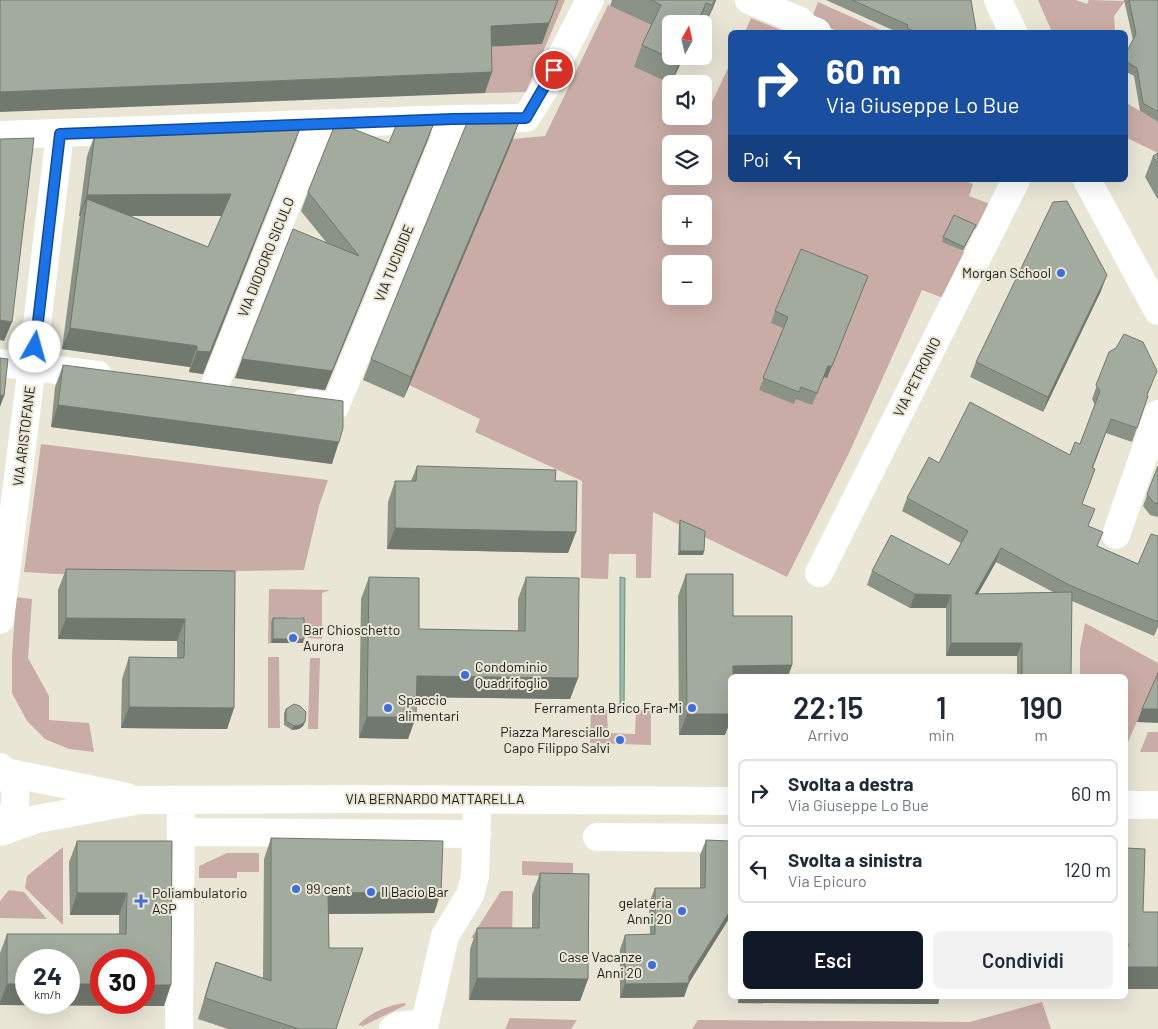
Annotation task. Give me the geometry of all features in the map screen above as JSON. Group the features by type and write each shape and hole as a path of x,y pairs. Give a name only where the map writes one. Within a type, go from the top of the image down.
{"street":[{"path":"0,135 526,118 545,88 590,0"},
{"path":"749,0 800,21 812,30"},
{"path":"998,0 1011,30"},
{"name":"VIA TUCIDIDE","path":"278,399 334,407 453,119"},
{"name":"VIA DIODORO SICULO","path":"212,390 319,124"},
{"name":"VIA ARISTOFANE","path":"0,620 60,134"},
{"name":"VIA PETRONIO","path":"819,573 1016,182"},
{"path":"1088,182 1158,311"},
{"path":"0,363 118,378"},
{"path":"184,387 241,394"},
{"path":"1116,535 1158,414"},
{"path":"1,768 140,800"},
{"path":"0,831 9,822 14,810 16,796 13,783 1,768"},
{"path":"0,831 37,819 140,800"},
{"name":"VIA BERNARDO MATTARELLA","path":"140,800 728,801"},
{"path":"179,1029 182,800"},
{"path":"393,1029 398,1026 435,1026 445,936 470,895 475,876 477,800"},
{"path":"1128,804 1158,805"},
{"path":"181,832 476,834"},
{"path":"597,837 728,838"}],"shaded area":[{"path":"558,0 565,0 526,92 485,93 483,47 542,43"},
{"path":"1038,0 1076,0 1087,4 1089,0 1125,1 1114,16 1115,30 1051,30"},
{"path":"818,2 881,30 835,30 811,20"},
{"path":"608,5 653,26 634,67 662,80 662,125 712,125 712,102 728,68 728,182 968,182 973,184 969,196 990,204 977,230 953,219 942,241 966,253 946,299 922,290 850,451 787,577 653,512 651,578 636,578 636,554 609,554 608,579 581,578 582,481 475,432 480,419 409,385 513,139 545,136"},
{"path":"751,18 781,30 746,30"},
{"path":"1128,104 1158,122 1158,153 1128,138"},
{"path":"41,444 328,480 319,506 304,570 57,574 24,572"},
{"path":"620,577 625,578 624,711 620,711"},
{"path":"269,589 330,590 322,593 322,639 308,638 308,625 302,625 302,617 287,617 271,643 268,644"},
{"path":"16,597 32,599 28,658 49,696 49,720 89,723 94,752 69,749 45,739 27,721 12,693"},
{"path":"1085,623 1158,663 1158,673 1128,742 1128,674 1080,674 1080,649"},
{"path":"268,657 279,657 280,728 268,728"},
{"path":"310,658 320,658 318,729 308,729"},
{"path":"591,708 607,710 608,733 635,734 636,710 651,710 651,745 590,743"},
{"path":"1148,732 1158,732 1158,752 1140,752"},
{"path":"63,847 63,925 25,888 27,876"},
{"path":"227,853 259,853 259,872 237,872 237,878 199,878 199,866"},
{"path":"522,861 573,863 573,877 522,875"},
{"path":"9,890 24,892 47,919 0,918 0,901"},
{"path":"501,891 513,891 512,938 471,938"},
{"path":"1042,1002 1051,1029 692,1029 698,1020 970,1022"},
{"path":"405,1003 406,1005 363,1026 358,1025 380,1010"},
{"path":"510,1018 577,1020 571,1029 505,1029"}],"building":[{"path":"0,0 558,0 549,23 491,26 492,72 0,92"},
{"path":"651,0 715,0 712,5 706,3 701,15 662,15 662,54 642,45 661,5"},
{"path":"852,0 971,0 976,29 912,30 907,28 908,25"},
{"path":"1129,0 1158,0 1158,112 1143,103 1137,68 1128,63 1128,49 1136,34"},
{"path":"521,117 411,377 371,359 468,120"},
{"path":"397,123 434,123 332,371 242,359 293,229 359,256 308,192 334,127 346,126 389,143"},
{"path":"301,126 210,352 197,351 197,346 70,328 87,199 208,247 231,194 87,195 95,134"},
{"path":"34,138 12,322 0,320 0,139"},
{"path":"1158,153 1158,165 1153,156"},
{"path":"1067,201 1107,275 1048,397 976,362 1053,202"},
{"path":"954,215 976,225 964,247 943,237"},
{"path":"801,249 868,276 832,366 828,366 817,393 801,387 799,392 763,378 788,317 775,311"},
{"path":"1124,334 1143,342 1157,371 1137,428 1111,419 1092,468 1095,469 1082,504 1095,509 1088,526 1103,532 1097,546 1138,564 1151,534 1158,536 1158,622 1069,585 1001,548 975,594 1072,592 1071,674 1022,674 1022,643 951,643 951,595 915,594 872,571 891,535 949,565 968,531 907,498 929,457 939,463 970,402 1070,455 1075,442 1080,444 1100,391 1096,385 1109,352 1116,348"},
{"path":"0,358 8,359 4,396 0,395"},
{"path":"63,365 343,401 343,428 339,442 58,405"},
{"path":"417,466 556,470 555,481 577,481 576,532 395,528 395,481 416,481"},
{"path":"1158,466 1158,504 1154,503 1147,494"},
{"path":"680,520 705,531 704,551 680,551"},
{"path":"66,569 235,571 234,708 129,707 129,657 184,658 185,619 66,618"},
{"path":"686,574 733,574 733,616 792,616 792,665 733,666 733,674 728,674 728,714 687,714"},
{"name":"Condominio Quadrifoglio","path":"369,577 419,578 419,629 525,631 526,577 579,578 578,678 417,676 416,717 367,717"},
{"path":"273,618 304,618 304,639 273,639"},
{"path":"1158,673 1158,709 1142,709"},
{"path":"294,704 300,706 306,712 305,722 294,726 286,721 286,709"},
{"path":"271,838 443,841 441,892 328,893 329,948 363,948 336,1029 299,1029 205,998 216,962 271,981"},
{"path":"706,840 728,841 728,914 689,976 689,983 625,984 625,935 655,934 655,888 705,888"},
{"path":"77,841 172,841 171,985 155,985 155,949 90,949 90,984 80,984 80,949 15,949 15,984 7,984 7,934 126,934 127,893 77,893"},
{"path":"1128,848 1145,849 1143,912 1158,912 1158,967 1128,967"},
{"path":"540,873 589,874 588,979 477,978 477,928 539,928"}],"place":[{"name":"Morgan School","path":"1061,273"},
{"name":"Bar Chioschetto Aurora","path":"293,638"},
{"name":"Condominio Quadrifoglio","path":"465,675"},
{"name":"Spaccio alimentari","path":"388,708"},
{"name":"Ferramenta Brico Fra-Mi","path":"692,708"},
{"name":"Piazza Maresciallo Capo Filippo Salvi","path":"620,740"},
{"name":"99 cent","path":"296,889"},
{"name":"Il Bacio Bar","path":"371,892"},
{"name":"Poliambulatorio ASP","path":"141,901"},
{"name":"gelateria Anni 20","path":"682,911"},
{"name":"Case Vacanze Anni 20","path":"652,965"}],"route":[{"path":"35,347 60,134 453,119 526,118 554,70"}]}
